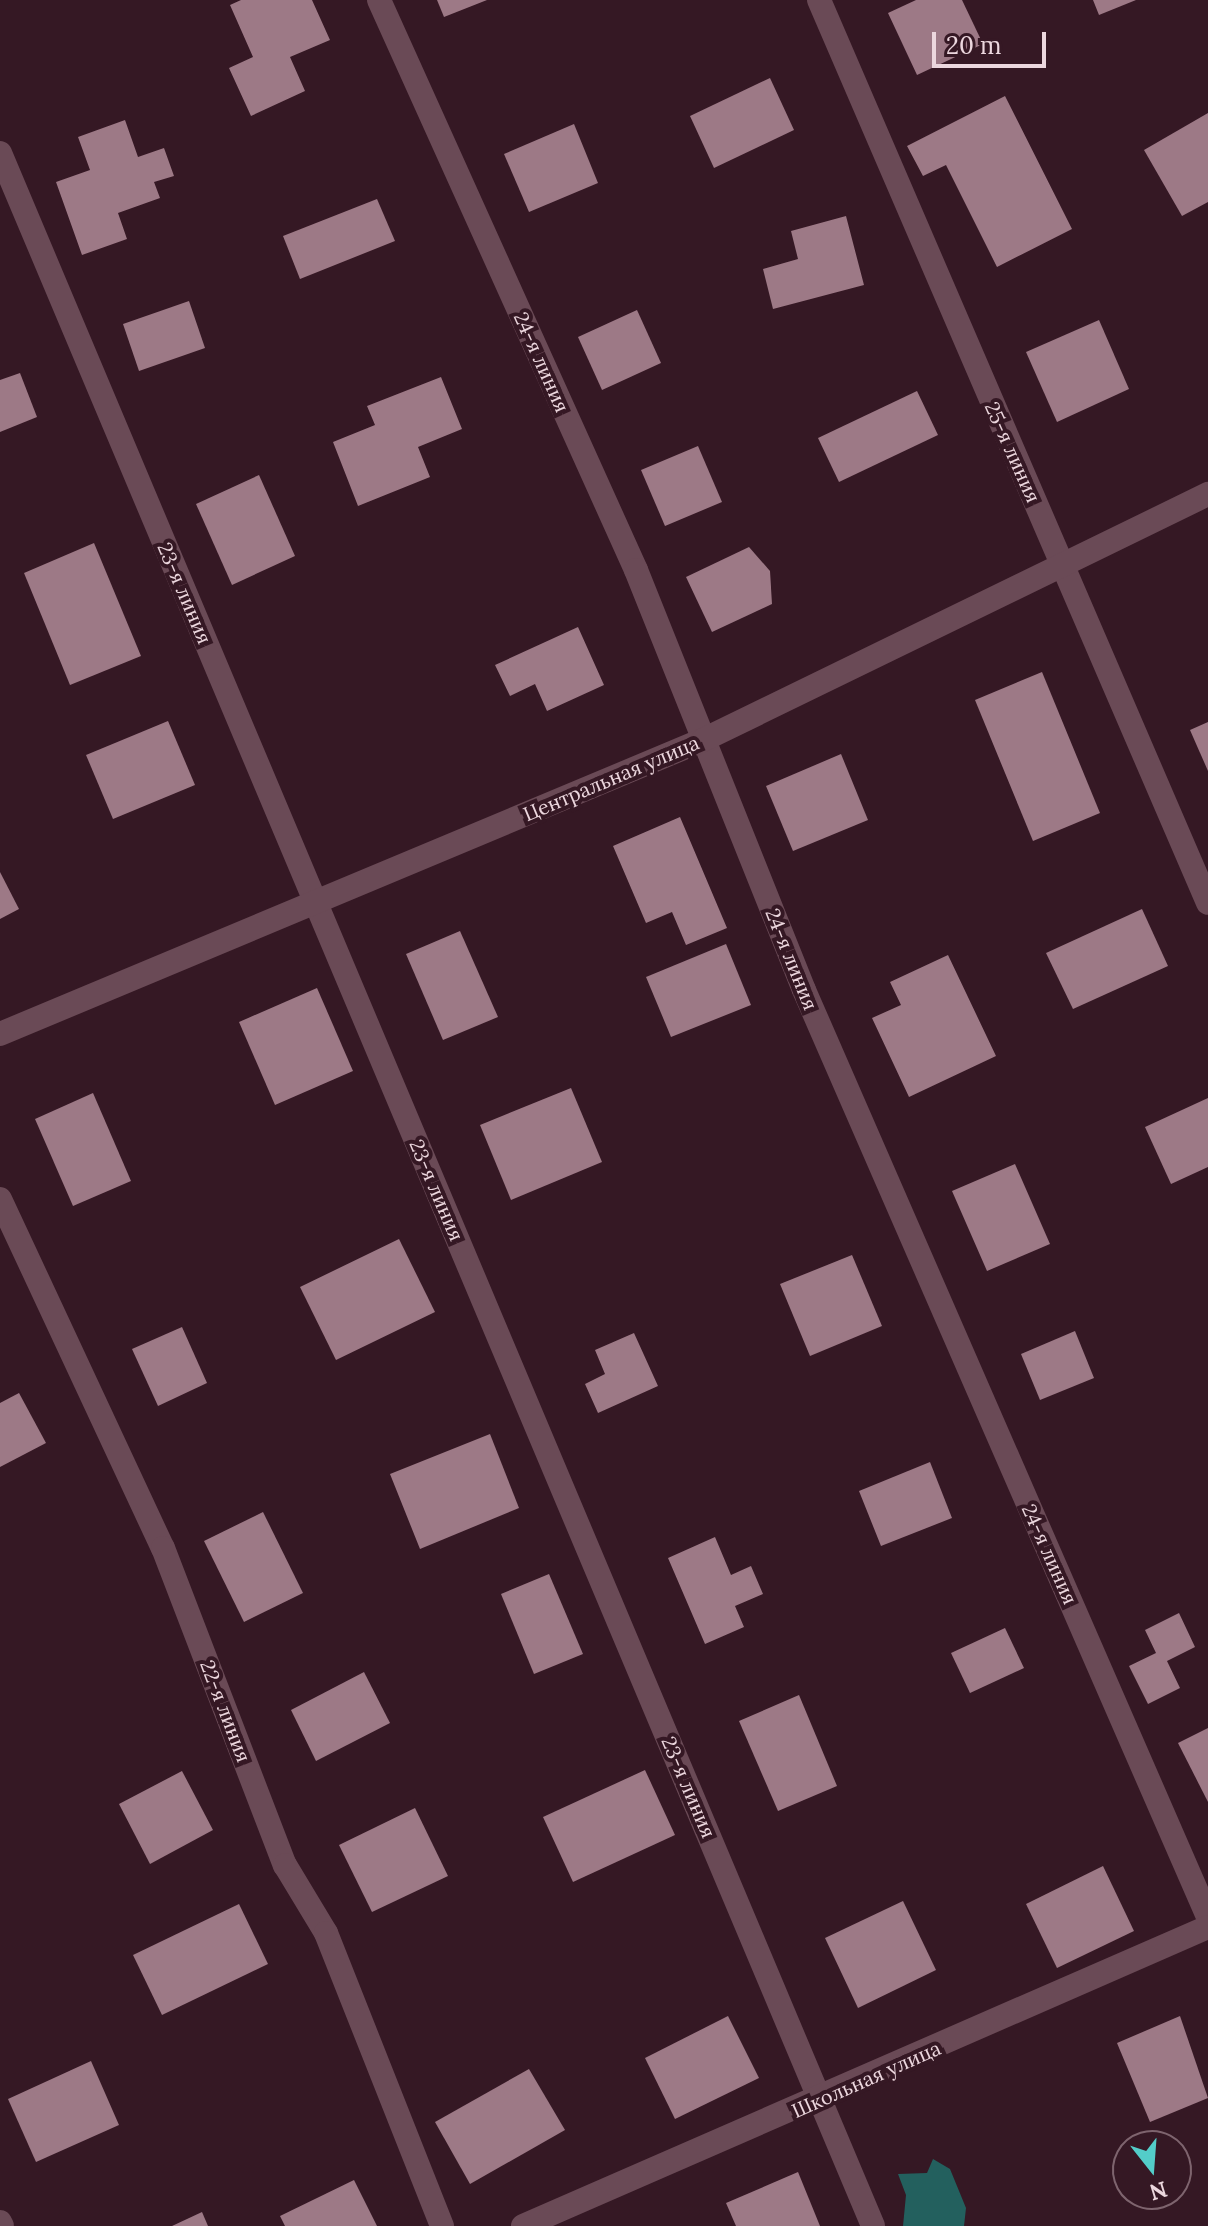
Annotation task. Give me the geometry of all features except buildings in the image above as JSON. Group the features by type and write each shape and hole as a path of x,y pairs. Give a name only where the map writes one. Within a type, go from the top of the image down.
{"street":[{"name":"24-я линия","path":"379,0 636,570 703,740 1208,1917"},
{"name":"25-я линия","path":"819,0 1208,903"},
{"name":"23-я линия","path":"0,153 873,2226"},
{"name":"Центральная улица","path":"0,1034 703,740 1062,562 1208,494"},
{"name":"22-я линия","path":"0,1199 163,1548 285,1865 326,1933 442,2226"},
{"name":"Школьная улица","path":"523,2226 821,2099 1208,1927"}],"shaded area":[{"path":"933,2159 950,2169 966,2208 964,2226 903,2226 906,2195 898,2174 927,2173"}]}
